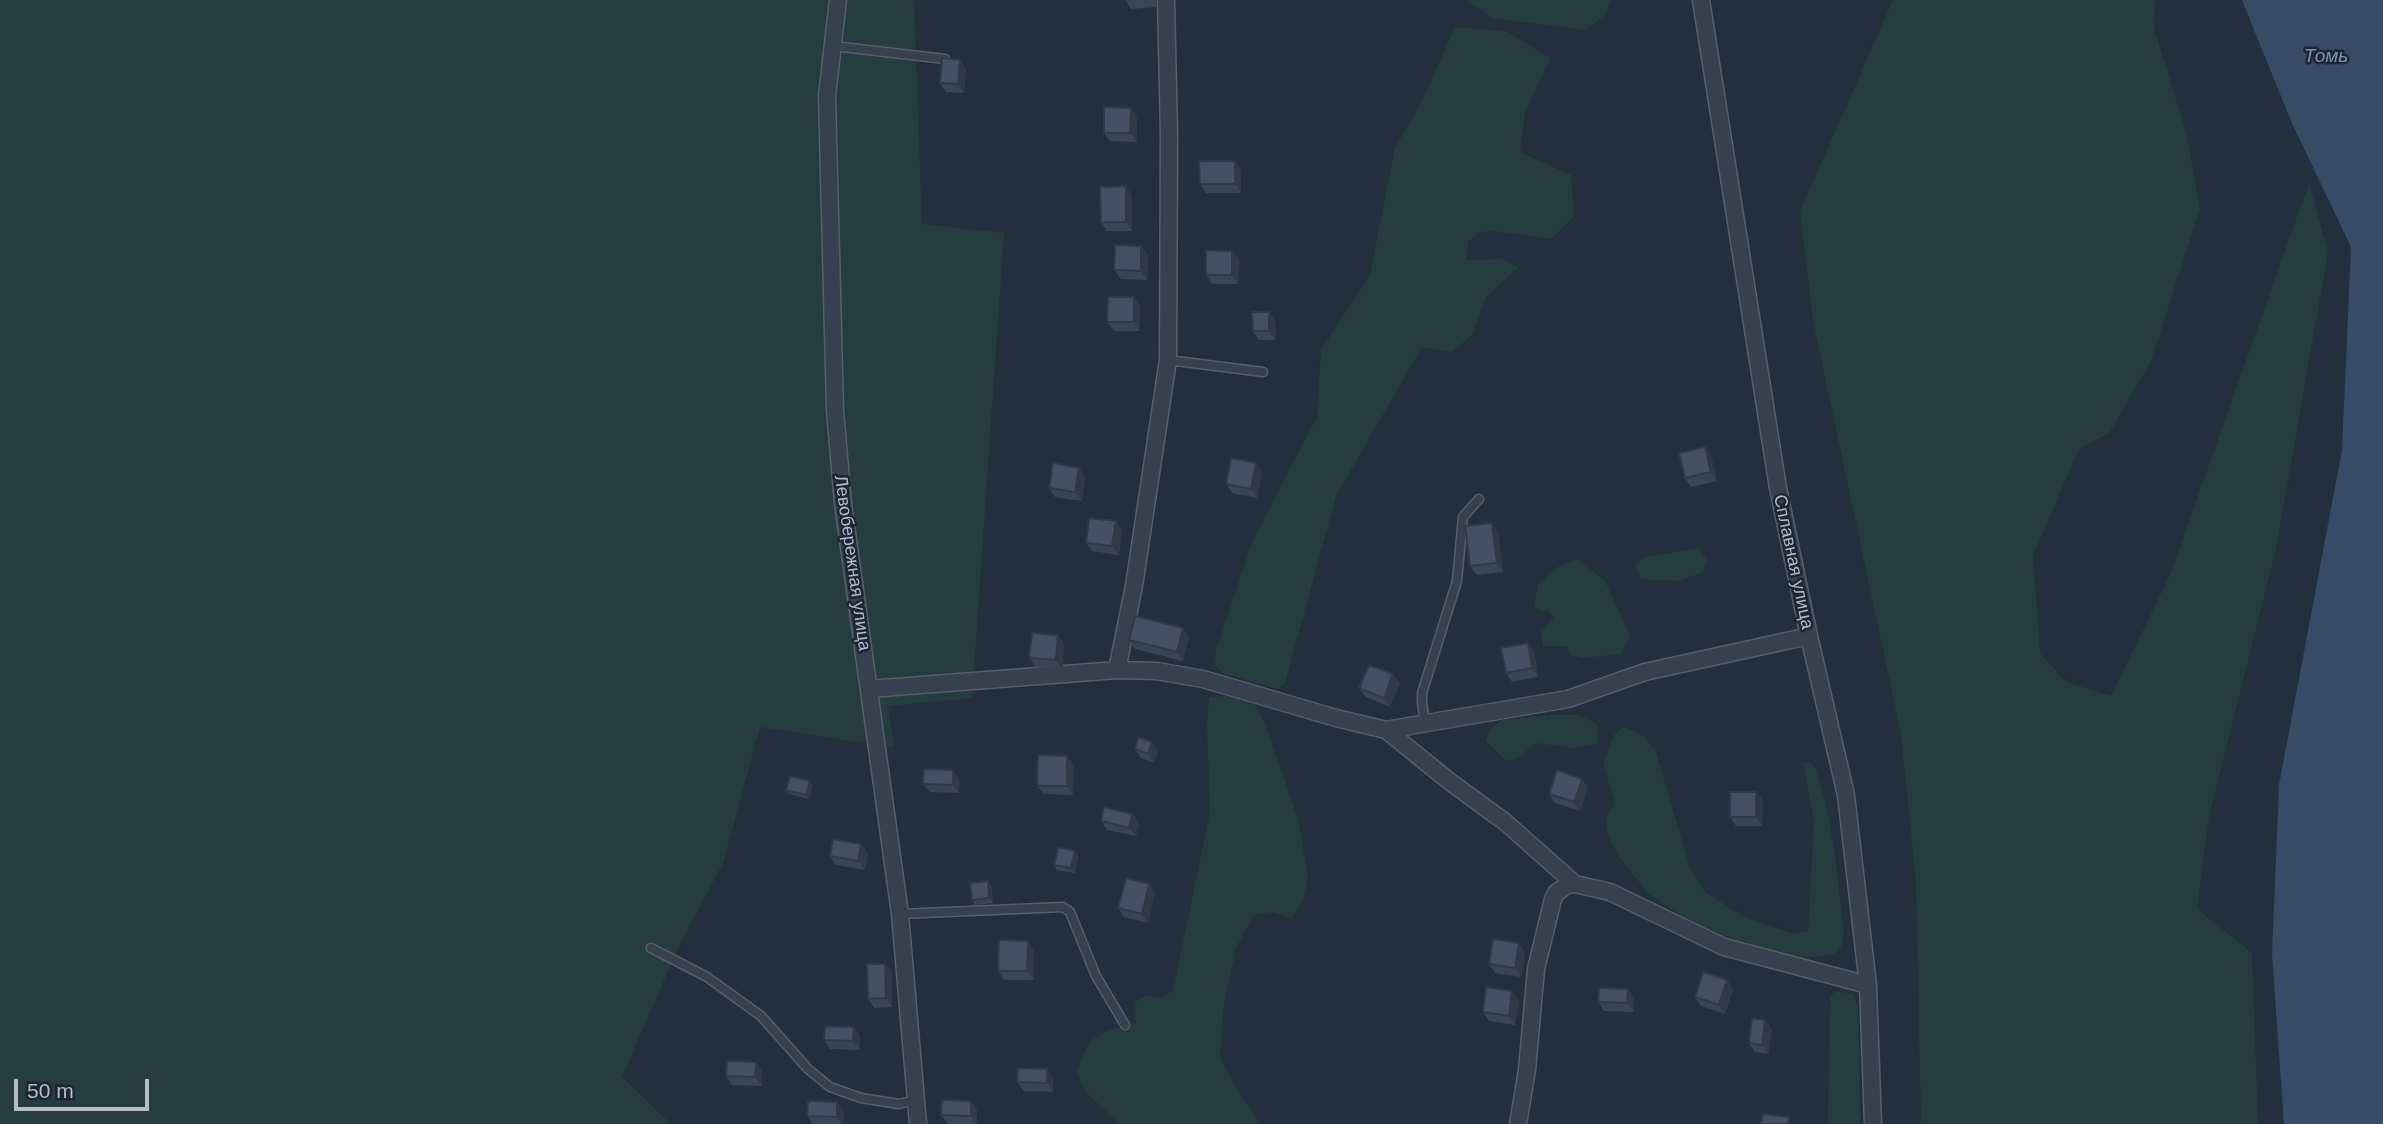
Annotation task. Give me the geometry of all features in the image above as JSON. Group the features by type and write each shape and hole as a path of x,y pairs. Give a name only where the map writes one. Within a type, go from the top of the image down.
{"street":[{"name":"Левобережная улица","path":"838,0 827,96 835,410 843,504 900,914 918,1124"},
{"path":"1117,670 1134,586 1168,360 1169,135 1166,0"},
{"name":"Сплавная улица","path":"1701,0 1778,488 1846,795 1868,985 1873,1124"},
{"path":"1386,730 1568,699 1646,672 1809,636"},
{"path":"869,689 1117,670 1157,671 1203,679 1299,708 1386,730 1449,782 1505,822 1575,884 1610,892 1724,947 1868,985"},
{"path":"1518,1124 1527,1070 1536,969 1553,899 1562,888 1575,884"}],"lane":[{"path":"833,46 945,59"},
{"path":"1168,360 1263,372"},
{"path":"1426,722 1422,693 1457,581 1463,517 1479,499"},
{"path":"900,914 1063,907 1070,912 1096,976 1125,1025"},
{"path":"651,948 707,977 761,1016 808,1069 830,1087 861,1098 899,1104 915,1100"}],"green space":[{"path":"0,0 914,0 922,224 1004,233 972,698 888,706 894,747 760,727 723,863 678,948 622,1077 671,1124 0,1124"},
{"path":"1467,0 1610,0 1605,15 1586,30 1491,18"},
{"path":"1893,0 2155,0 2154,28 2186,132 2200,209 2151,361 2110,432 2079,449 2033,556 2040,653 2066,682 2111,696 2170,575 2309,183 2328,252 2276,549 2209,816 2197,909 2252,953 2258,1124 1921,1124 1916,881 1901,734 1813,321 1800,211"},
{"path":"1455,27 1506,31 1550,58 1525,113 1520,152 1571,175 1574,216 1551,239 1495,231 1480,232 1468,242 1466,260 1503,259 1518,268 1486,297 1472,335 1452,352 1422,347 1336,496 1285,683 1277,689 1225,674 1215,666 1216,651 1253,540 1317,417 1321,350 1370,275 1395,148 1421,103"},
{"path":"1698,548 1707,560 1703,572 1679,581 1641,579 1635,565 1642,558"},
{"path":"1577,559 1605,581 1630,635 1621,654 1582,658 1571,655 1566,646 1543,646 1541,632 1554,618 1548,611 1539,611 1534,606 1538,585 1558,567"},
{"path":"1227,696 1254,704 1265,723 1298,819 1308,877 1303,901 1292,918 1272,912 1254,915 1236,948 1223,1009 1220,1059 1261,1124 1119,1124 1086,1092 1076,1071 1090,1041 1109,1030 1136,1023 1135,1002 1146,996 1161,997 1173,991 1210,812 1207,724 1209,697"},
{"path":"1578,715 1597,724 1596,744 1575,748 1535,743 1520,757 1506,761 1486,741 1489,730 1502,720"},
{"path":"1624,727 1645,737 1656,752 1690,868 1705,892 1744,917 1791,933 1808,932 1814,820 1803,764 1810,761 1816,770 1826,804 1835,855 1844,933 1841,947 1834,954 1797,957 1768,952 1731,939 1682,916 1648,893 1619,857 1607,834 1606,816 1615,804 1603,763 1614,735"},
{"path":"1836,991 1853,994 1858,1008 1860,1124 1828,1124 1830,996"}],"water":[{"name":"Томь","path":"2242,0 2383,0 2383,1124 2284,1124 2272,954 2279,785 2342,450 2351,247 2291,121"}],"building":[{"path":"942,58 960,60 958,84 940,83"},
{"path":"1104,107 1131,108 1130,133 1104,133"},
{"path":"1199,161 1235,161 1235,184 1200,184"},
{"path":"1126,186 1126,222 1101,222 1100,187"},
{"path":"1115,245 1141,246 1141,271 1114,270"},
{"path":"1206,250 1232,251 1232,275 1206,275"},
{"path":"1108,297 1134,297 1134,322 1107,322"},
{"path":"1252,312 1269,312 1269,331 1253,331"},
{"path":"1705,447 1711,472 1685,478 1679,453"},
{"path":"1231,458 1256,463 1251,489 1226,484"},
{"path":"1053,463 1079,468 1075,492 1049,488"},
{"path":"1089,518 1116,521 1112,546 1086,543"},
{"path":"1492,523 1497,563 1470,566 1465,526"},
{"path":"1135,616 1183,628 1177,652 1129,640"},
{"path":"1032,633 1058,635 1056,660 1029,658"},
{"path":"1528,643 1532,668 1506,673 1501,648"},
{"path":"1369,665 1393,674 1384,698 1359,688"},
{"path":"1138,737 1152,742 1148,754 1135,749"},
{"path":"1038,755 1067,756 1067,786 1037,786"},
{"path":"924,769 953,770 953,785 923,784"},
{"path":"1557,770 1582,779 1574,802 1549,794"},
{"path":"790,776 810,781 806,795 786,790"},
{"path":"1730,792 1756,792 1756,817 1730,817"},
{"path":"1104,807 1132,814 1129,828 1101,821"},
{"path":"833,839 861,844 858,861 830,856"},
{"path":"1058,847 1075,851 1071,868 1054,865"},
{"path":"1126,878 1149,884 1142,914 1118,908"},
{"path":"988,881 989,898 972,900 970,883"},
{"path":"1493,939 1519,943 1515,968 1489,964"},
{"path":"999,940 1028,941 1027,971 998,971"},
{"path":"867,964 885,964 886,998 868,999"},
{"path":"1703,972 1727,980 1719,1005 1695,997"},
{"path":"1486,987 1512,991 1509,1016 1483,1012"},
{"path":"1599,988 1628,989 1627,1003 1598,1002"},
{"path":"1752,1018 1765,1020 1762,1045 1749,1043"},
{"path":"825,1026 854,1027 853,1041 824,1040"},
{"path":"727,1061 756,1062 755,1077 726,1076"},
{"path":"1018,1068 1047,1069 1047,1083 1017,1082"},
{"path":"942,1100 971,1101 971,1116 941,1115"},
{"path":"808,1101 837,1102 837,1117 807,1116"},
{"path":"1763,1114 1789,1117 1788,1124 1761,1124"}]}
